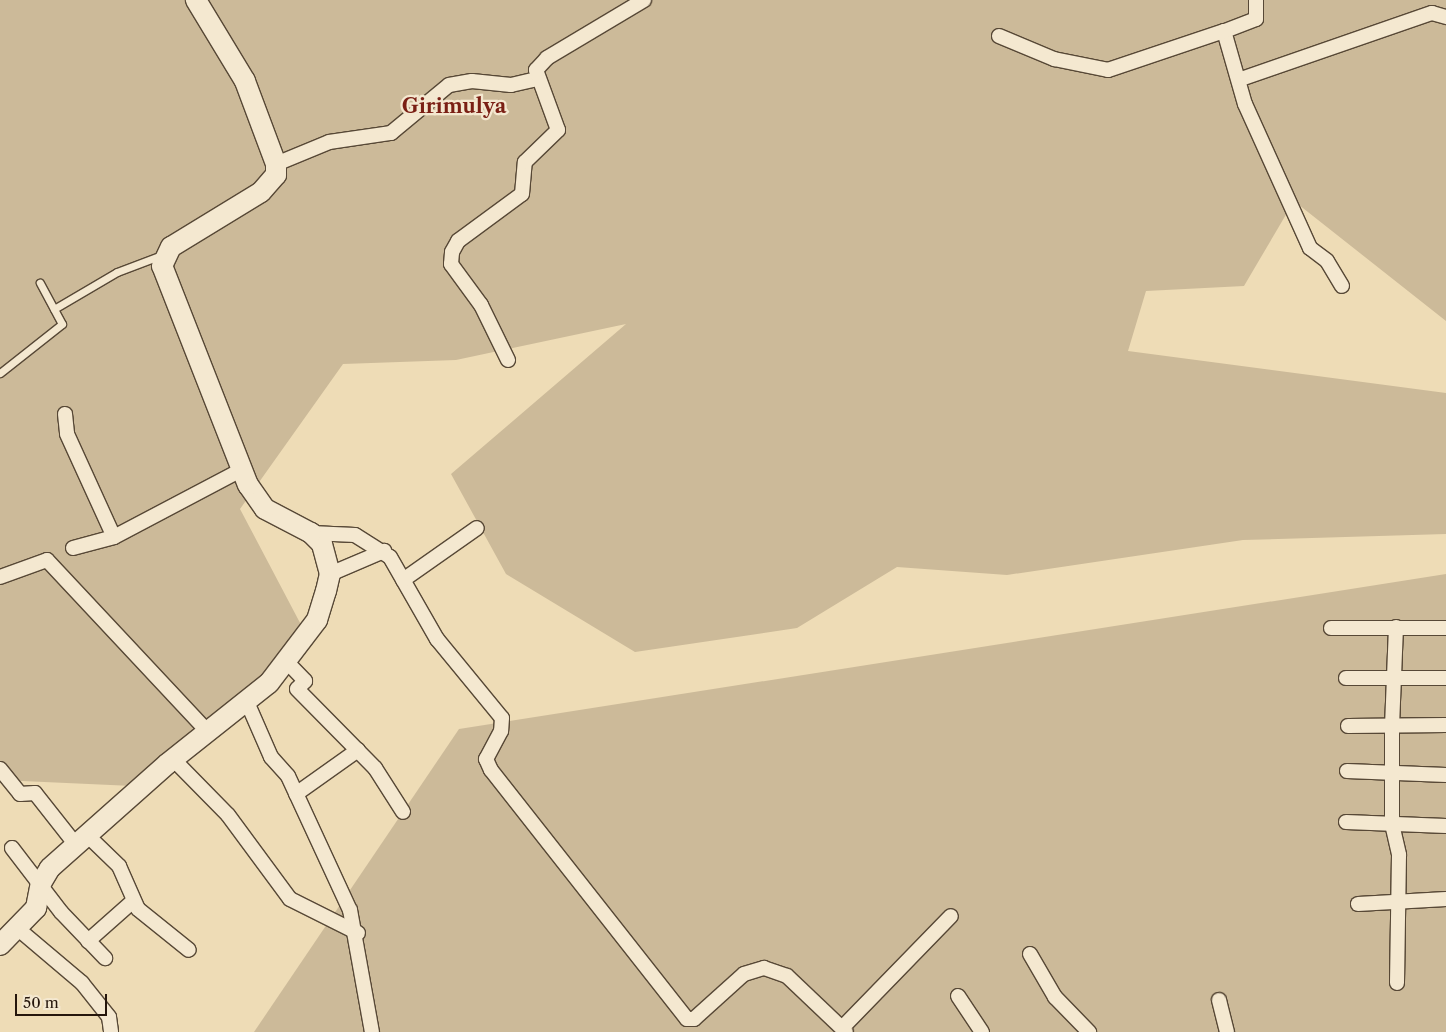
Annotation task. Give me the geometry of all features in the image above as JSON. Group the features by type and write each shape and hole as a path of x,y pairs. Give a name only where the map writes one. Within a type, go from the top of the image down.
{"street":[{"path":"0,945 36,908 41,883 50,868 173,759 246,702 285,660 320,614 330,574 322,544 311,533 265,509 256,500 165,273 165,254 268,187 275,179 276,164 245,81 196,0"},
{"path":"508,360 481,305 451,264 452,252 458,241 522,194 525,162 558,130 536,79 536,70 547,58 644,0"},
{"path":"999,36 1054,59 1108,70 1256,19 1256,0"},
{"path":"1241,79 1432,13 1446,17"},
{"path":"1224,31 1241,79 1245,104 1306,240 1314,253 1332,266 1342,286"},
{"path":"276,164 329,142 391,133 448,85 472,81 511,85 536,79"},
{"path":"65,414 67,434 114,537"},
{"path":"73,548 114,537 243,469"},
{"path":"403,580 477,528"},
{"path":"311,533 355,534 384,551 437,639 502,718 501,731 486,759 491,770 681,1013 694,1019 744,974 764,968 787,976 844,1030 951,916"},
{"path":"330,574 384,551"},
{"path":"0,578 47,560 208,732"},
{"path":"1396,627 1392,677 1392,824 1399,855 1400,900 1397,983"},
{"path":"1332,628 1446,628"},
{"path":"285,660 305,681 297,689 358,750 403,812"},
{"path":"1346,678 1446,678"},
{"path":"246,702 271,757 296,794 358,933 358,966 372,1032"},
{"path":"1348,726 1446,725"},
{"path":"296,794 358,750"},
{"path":"173,759 228,815 290,899 358,933"},
{"path":"0,769 20,794 35,793 81,840 119,866 133,901 188,950"},
{"path":"1347,770 1393,774 1446,775"},
{"path":"1346,822 1446,826"},
{"path":"12,848 88,941 105,958"},
{"path":"1358,904 1400,900 1446,899"},
{"path":"88,941 133,901"},
{"path":"17,928 82,983 109,1017 111,1032"},
{"path":"1030,954 1055,997 1089,1032"},
{"path":"958,996 982,1032"},
{"path":"1219,1000 1228,1032"}],"lane":[{"path":"54,308 117,272 165,254"},
{"path":"0,373 62,324 40,283"}],"shaded area":[{"path":"0,0 1446,0 1446,321 1294,201 1244,286 1146,291 1128,351 1446,393 1446,534 1243,540 1007,575 897,567 797,628 635,652 506,574 451,474 626,324 456,360 343,364 240,509 308,638 155,787 0,780"},
{"path":"1446,574 1446,1032 254,1032 459,729"}],"district":[{"name":"Girimulya","path":"454,106"}]}
